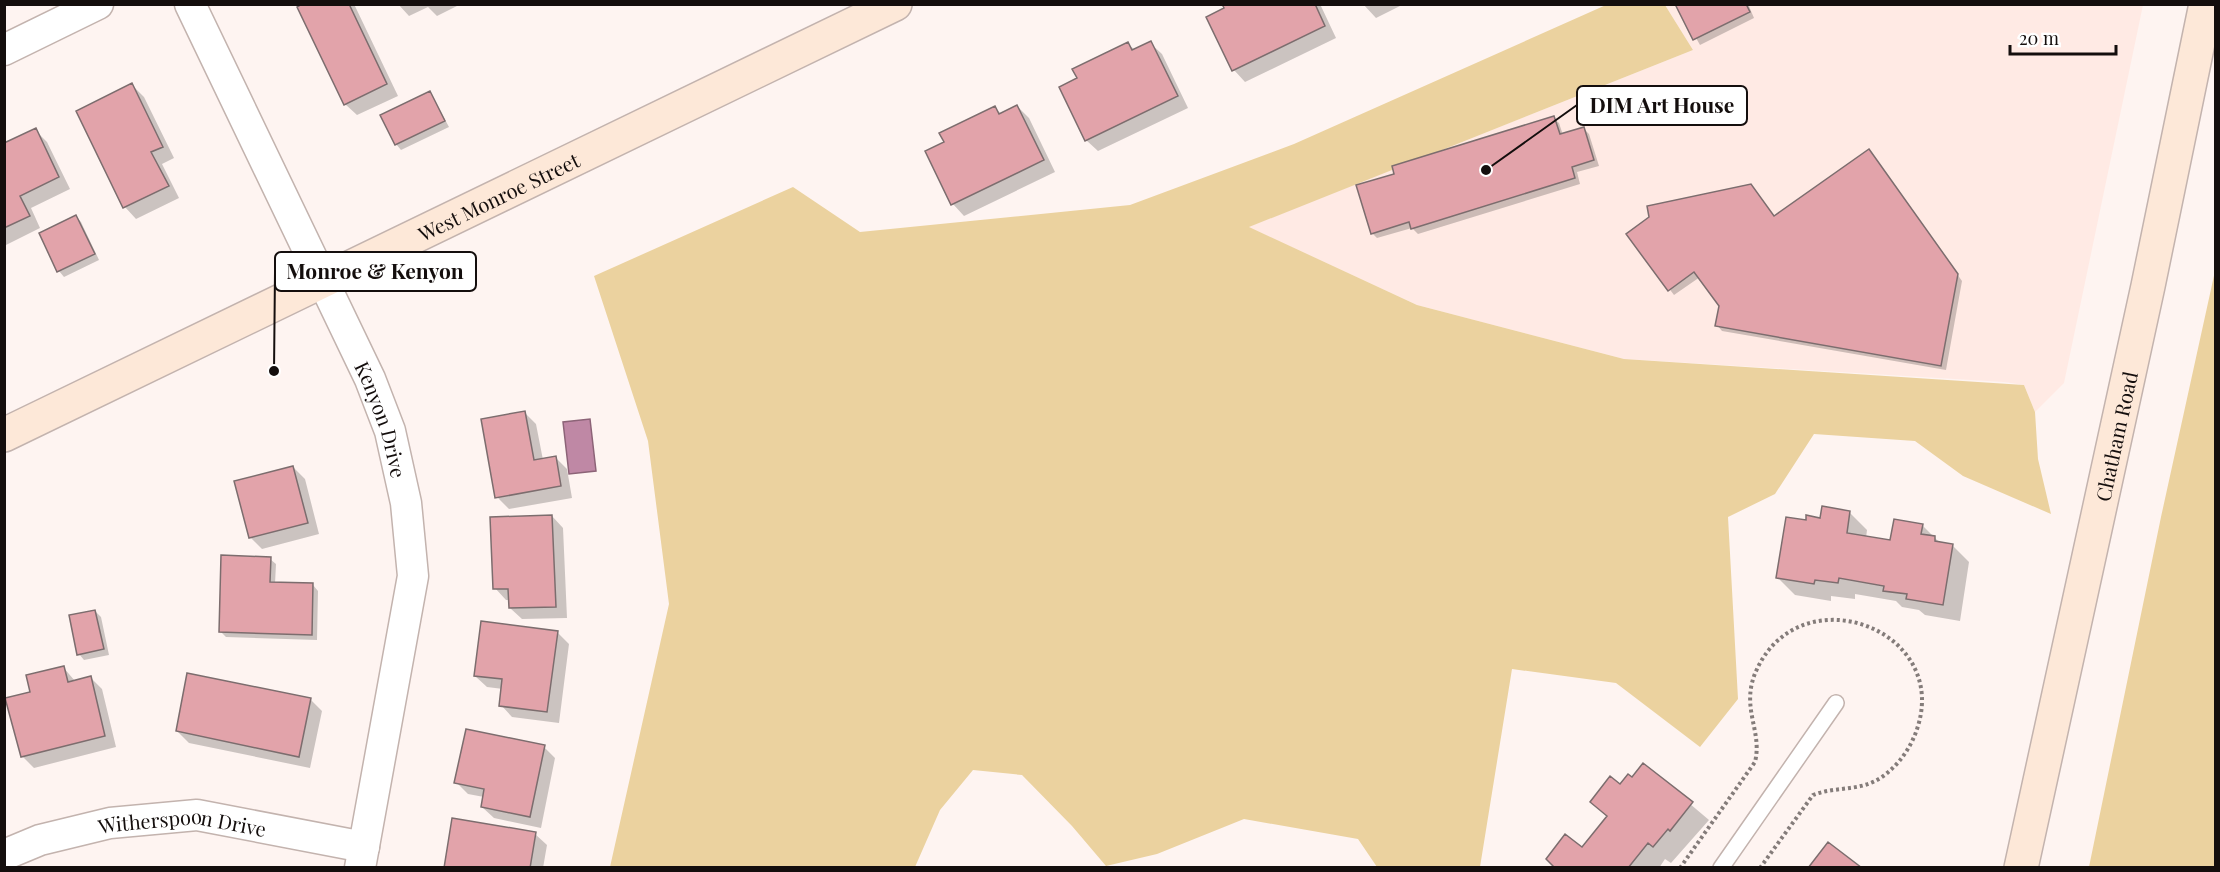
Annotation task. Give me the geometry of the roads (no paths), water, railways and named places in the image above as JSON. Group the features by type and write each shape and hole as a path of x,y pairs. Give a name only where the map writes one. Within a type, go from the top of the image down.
{"street":[{"path":"4,50 98,4"},
{"name":"Kenyon Drive","path":"190,4 370,379 390,431 406,502 413,576 362,857"},
{"name":"West Monroe Street","path":"4,435 895,4"},
{"name":"Chatham Road","path":"2021,867 2206,4"},
{"name":"Witherspoon Drive","path":"4,855 40,840 110,823 197,815 362,857"}],"lane":[{"path":"1721,867 1836,703"}],"place":[{"name":"DIM Art House","path":"1486,170"},
{"name":"Monroe & Kenyon","path":"274,371"}]}
